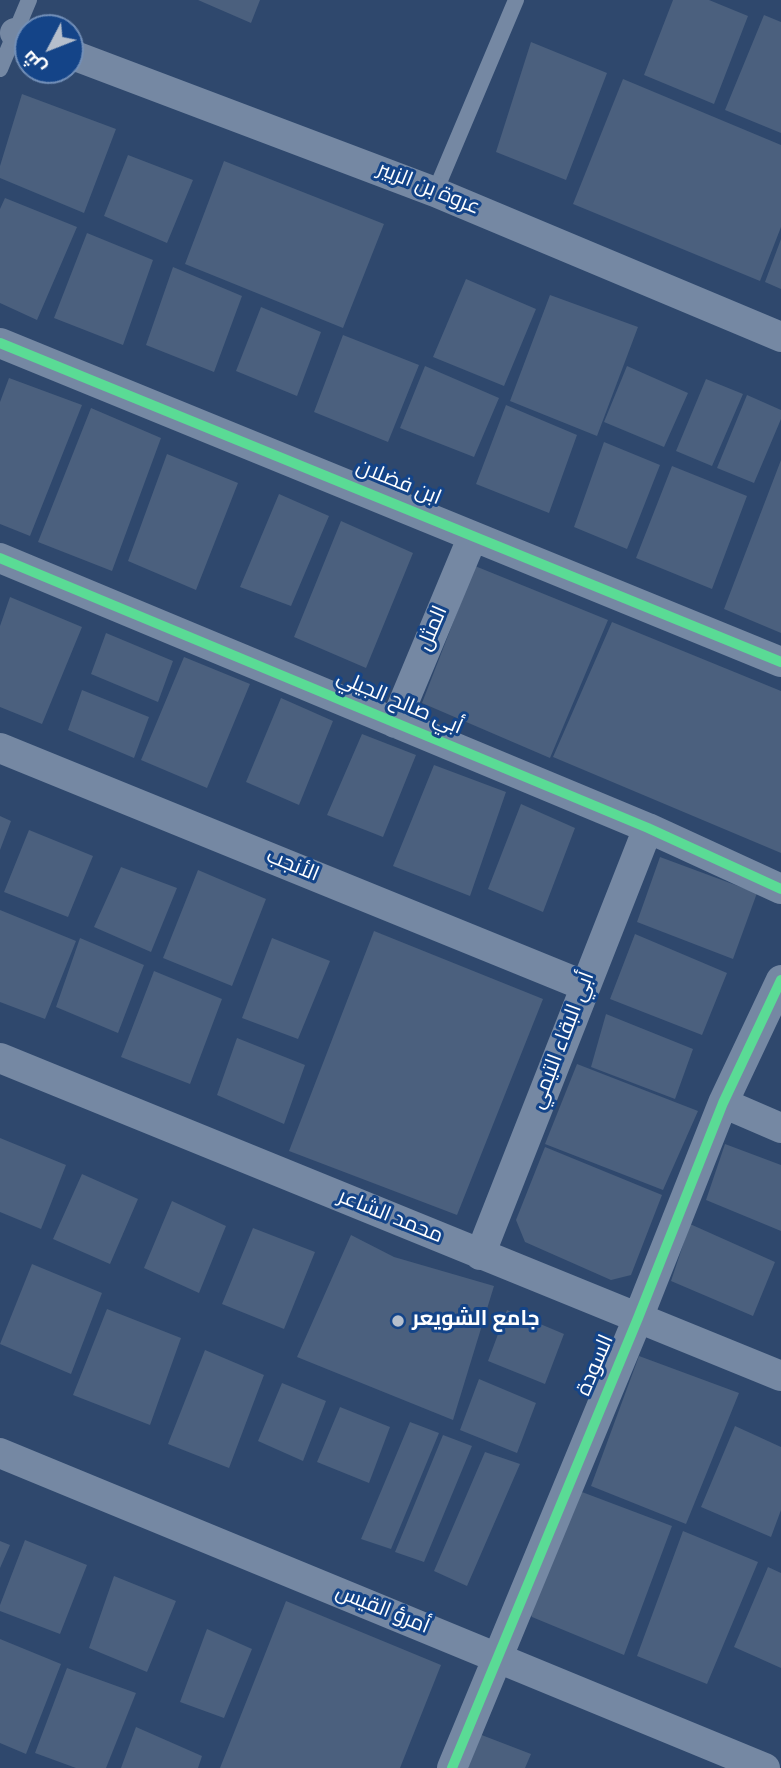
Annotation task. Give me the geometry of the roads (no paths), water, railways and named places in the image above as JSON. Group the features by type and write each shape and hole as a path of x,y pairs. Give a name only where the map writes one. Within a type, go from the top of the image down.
{"street":[{"name":"عروة بن الزبير","path":"84,59 435,192 781,337"},
{"name":"ابن فضلان","path":"0,343 781,662"},
{"name":"المثل","path":"395,723 473,536"},
{"name":"أبي صالح الجيلي","path":"0,558 648,828 781,889"},
{"name":"الأنجب","path":"0,748 585,986"},
{"name":"أبي البقاء التيمي","path":"480,1255 648,828"},
{"name":"السودة","path":"452,1768 638,1318 723,1103 781,980"},
{"name":"محمد الشاعر","path":"0,1058 781,1376"},
{"path":"723,1103 781,1128"},
{"name":"أمرؤ القيس","path":"0,1453 765,1768"}],"lane":[{"path":"435,192 516,0"},
{"path":"0,69 14,48"}],"place":[{"name":"جامع الشويعر","path":"398,1321"}]}
